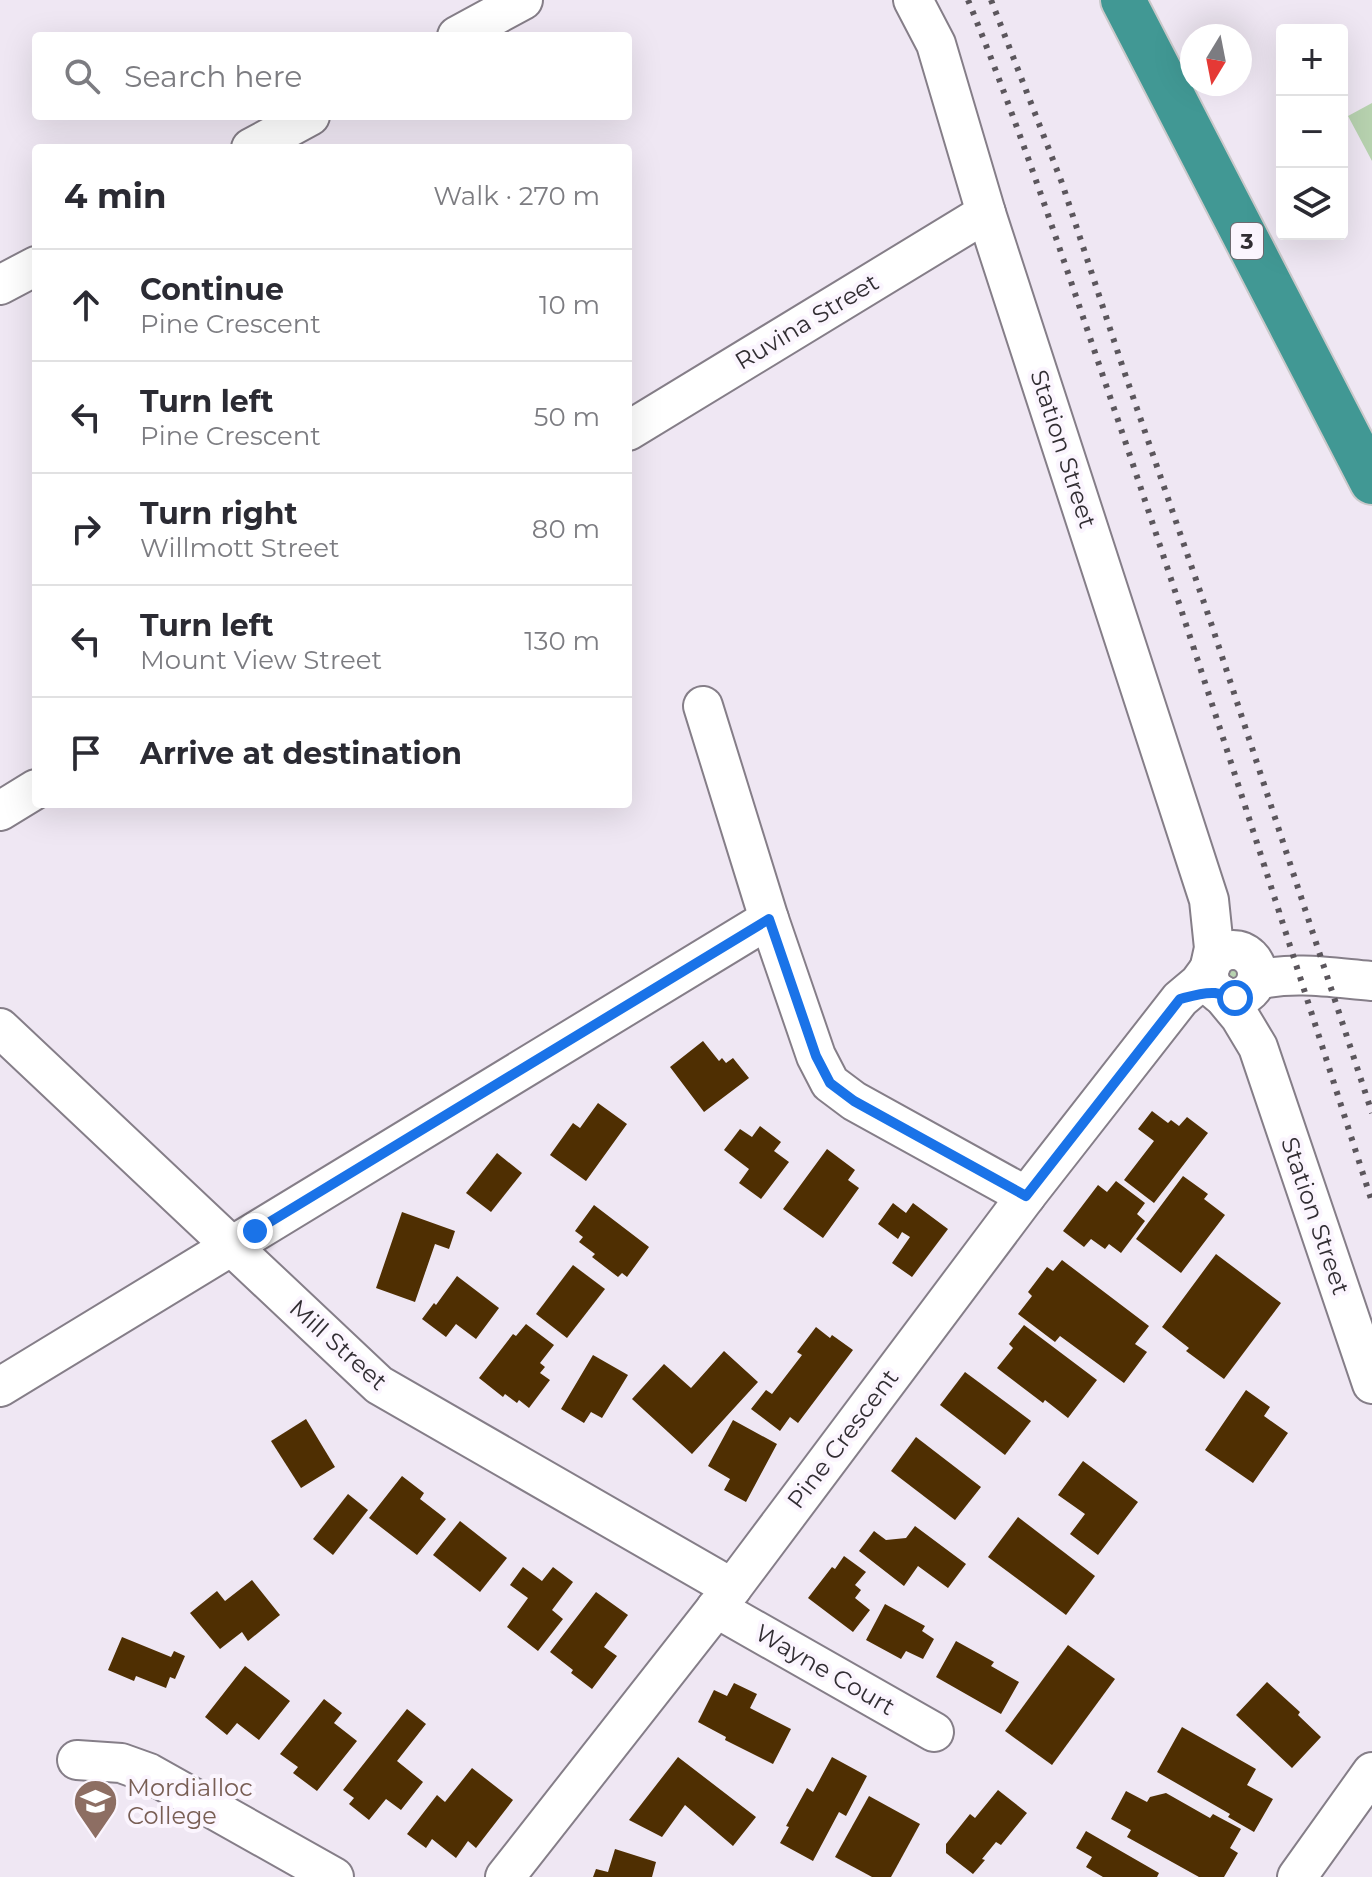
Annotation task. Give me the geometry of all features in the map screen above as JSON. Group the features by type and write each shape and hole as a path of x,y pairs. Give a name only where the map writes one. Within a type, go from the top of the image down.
{"highway":[{"name":"3","path":"1123,0 1372,482"}],"street":[{"path":"464,32 523,0"},
{"name":"Station Street","path":"913,0 936,44 986,213 1209,900 1219,918 1234,975 1254,1010 1258,1047 1372,1384"},
{"path":"258,144 303,120"},
{"name":"Ruvina Street","path":"632,429 986,213"},
{"path":"0,285 32,268"},
{"path":"703,706 769,919 816,1056 830,1083 854,1101 1026,1196"},
{"path":"0,811 32,791"},
{"path":"0,1387 769,919"},
{"path":"1234,975 1267,965 1300,975 1372,981"},
{"name":"Pine Crescent","path":"505,1877 724,1598 1026,1196 1180,999 1199,983 1234,975"},
{"name":"Mill Street","path":"0,1028 379,1385 724,1598"},
{"name":"Wayne Court","path":"724,1598 934,1732"},
{"path":"77,1760 121,1763 149,1773 334,1877"},
{"path":"1297,1877 1372,1772"}],"green space":[{"path":"1372,103 1372,161 1348,116"},
{"path":"1230,954 1244,956 1253,967 1244,993 1215,965"}],"building":[{"path":"703,1041 719,1061 722,1058 726,1063 733,1058 749,1078 704,1112 670,1067"},
{"path":"598,1103 627,1124 586,1181 550,1155 573,1123 580,1128"},
{"path":"1152,1111 1168,1123 1171,1120 1179,1126 1187,1117 1208,1133 1154,1203 1124,1180 1154,1141 1138,1129"},
{"path":"760,1126 781,1142 774,1151 789,1162 761,1199 739,1183 749,1169 724,1150 740,1129 752,1137"},
{"path":"827,1149 855,1170 848,1180 859,1188 823,1238 783,1209"},
{"path":"497,1153 522,1173 491,1212 466,1193"},
{"path":"1183,1176 1208,1194 1204,1199 1225,1215 1181,1273 1136,1239"},
{"path":"1116,1181 1145,1203 1137,1214 1145,1221 1121,1253 1109,1244 1105,1249 1091,1239 1084,1247 1063,1231 1098,1185 1107,1192"},
{"path":"893,1203 906,1213 913,1203 948,1229 912,1277 892,1263 910,1237 902,1232 898,1239 878,1224"},
{"path":"594,1205 649,1247 627,1277 622,1273 618,1277 592,1257 595,1254 579,1242 583,1237 575,1231"},
{"path":"402,1212 455,1231 449,1249 435,1244 415,1302 376,1288"},
{"path":"1216,1254 1281,1303 1224,1379 1186,1351 1189,1348 1162,1327"},
{"path":"1062,1260 1149,1326 1135,1344 1147,1352 1124,1383 1060,1336 1055,1342 1018,1314 1032,1296 1028,1292 1047,1267 1053,1271"},
{"path":"573,1265 605,1289 567,1338 536,1314"},
{"path":"457,1276 499,1308 476,1339 456,1324 446,1337 422,1319"},
{"path":"526,1324 554,1345 540,1363 545,1367 540,1373 550,1380 529,1408 505,1394 503,1397 479,1378 513,1334 516,1336"},
{"path":"1024,1325 1097,1380 1068,1418 997,1368 1013,1348 1009,1344"},
{"path":"816,1327 853,1350 798,1423 790,1417 780,1431 751,1409 766,1390 772,1394 802,1355 797,1352"},
{"path":"724,1351 758,1382 692,1454 632,1399 664,1364 691,1388"},
{"path":"593,1355 628,1375 602,1418 591,1412 584,1423 561,1409"},
{"path":"965,1372 1031,1421 1005,1455 940,1405"},
{"path":"1246,1390 1270,1407 1264,1416 1288,1433 1253,1483 1205,1450"},
{"path":"306,1419 335,1467 301,1488 271,1441"},
{"path":"733,1420 777,1444 746,1502 724,1490 730,1479 708,1466"},
{"path":"916,1437 981,1487 955,1520 891,1471"},
{"path":"1083,1461 1138,1502 1098,1555 1070,1534 1085,1514 1058,1495"},
{"path":"402,1476 424,1493 420,1499 446,1519 417,1555 369,1518"},
{"path":"348,1494 368,1510 333,1555 313,1539"},
{"path":"1018,1517 1095,1576 1066,1615 988,1557"},
{"path":"460,1521 507,1558 480,1592 433,1555"},
{"path":"915,1526 966,1564 948,1588 918,1566 904,1586 859,1551 874,1531 886,1540 906,1538"},
{"path":"844,1556 866,1572 855,1585 861,1590 855,1598 870,1610 853,1632 808,1598"},
{"path":"523,1567 542,1581 553,1567 573,1582 552,1610 563,1619 538,1651 507,1627 528,1598 510,1585"},
{"path":"252,1580 280,1615 248,1641 242,1632 220,1649 190,1613 217,1591 225,1601"},
{"path":"596,1592 628,1615 604,1647 617,1656 592,1689 550,1652"},
{"path":"885,1604 925,1626 922,1631 934,1639 923,1659 906,1651 901,1659 866,1640"},
{"path":"122,1637 171,1657 174,1651 185,1656 175,1679 170,1677 166,1688 136,1676 134,1681 108,1670"},
{"path":"956,1641 994,1662 991,1666 1019,1682 1001,1714 936,1677"},
{"path":"1068,1645 1115,1679 1052,1765 1005,1731"},
{"path":"245,1666 290,1701 259,1740 237,1723 227,1735 205,1717"},
{"path":"1267,1682 1300,1712 1298,1715 1321,1737 1292,1768 1236,1715"},
{"path":"734,1683 757,1694 750,1708 791,1729 773,1764 725,1740 726,1737 698,1722 714,1690 727,1696"},
{"path":"324,1699 342,1713 334,1723 357,1741 317,1791 293,1773 298,1767 280,1754"},
{"path":"407,1709 426,1724 397,1761 423,1782 401,1810 386,1799 369,1820 349,1804 354,1798 343,1790"},
{"path":"1182,1727 1256,1769 1247,1785 1273,1799 1254,1832 1228,1817 1230,1814 1157,1772"},
{"path":"678,1757 756,1817 733,1846 685,1805 662,1837 629,1820"},
{"path":"832,1757 867,1776 846,1816 839,1812 813,1861 780,1843 807,1788 813,1792"},
{"path":"472,1768 513,1800 476,1848 468,1841 456,1858 432,1839 426,1848 407,1834 437,1795 445,1802"},
{"path":"998,1790 1027,1813 1001,1845 996,1842 973,1874 946,1853 946,1844 970,1814 975,1818"},
{"path":"1126,1791 1147,1802 1150,1797 1166,1793 1210,1818 1213,1814 1241,1829 1230,1848 1238,1853 1224,1877 1199,1877 1127,1837 1131,1830 1111,1819"},
{"path":"869,1796 920,1824 891,1877 872,1877 835,1857"},
{"path":"1086,1831 1159,1873 1157,1877 1103,1877 1086,1867 1092,1857 1076,1848"},
{"path":"615,1849 656,1862 652,1877 593,1877 596,1869 608,1872"}],"railway":[{"path":"968,0 1028,159 1120,426 1372,1202"},
{"path":"991,0 1062,183 1372,1113"}],"place":[{"name":"Mordialloc College","path":"96,1841"}],"route":[{"path":"255,1231 769,919 816,1056 830,1083 854,1101 1026,1196 1180,999 1218,993 1235,998"}]}
